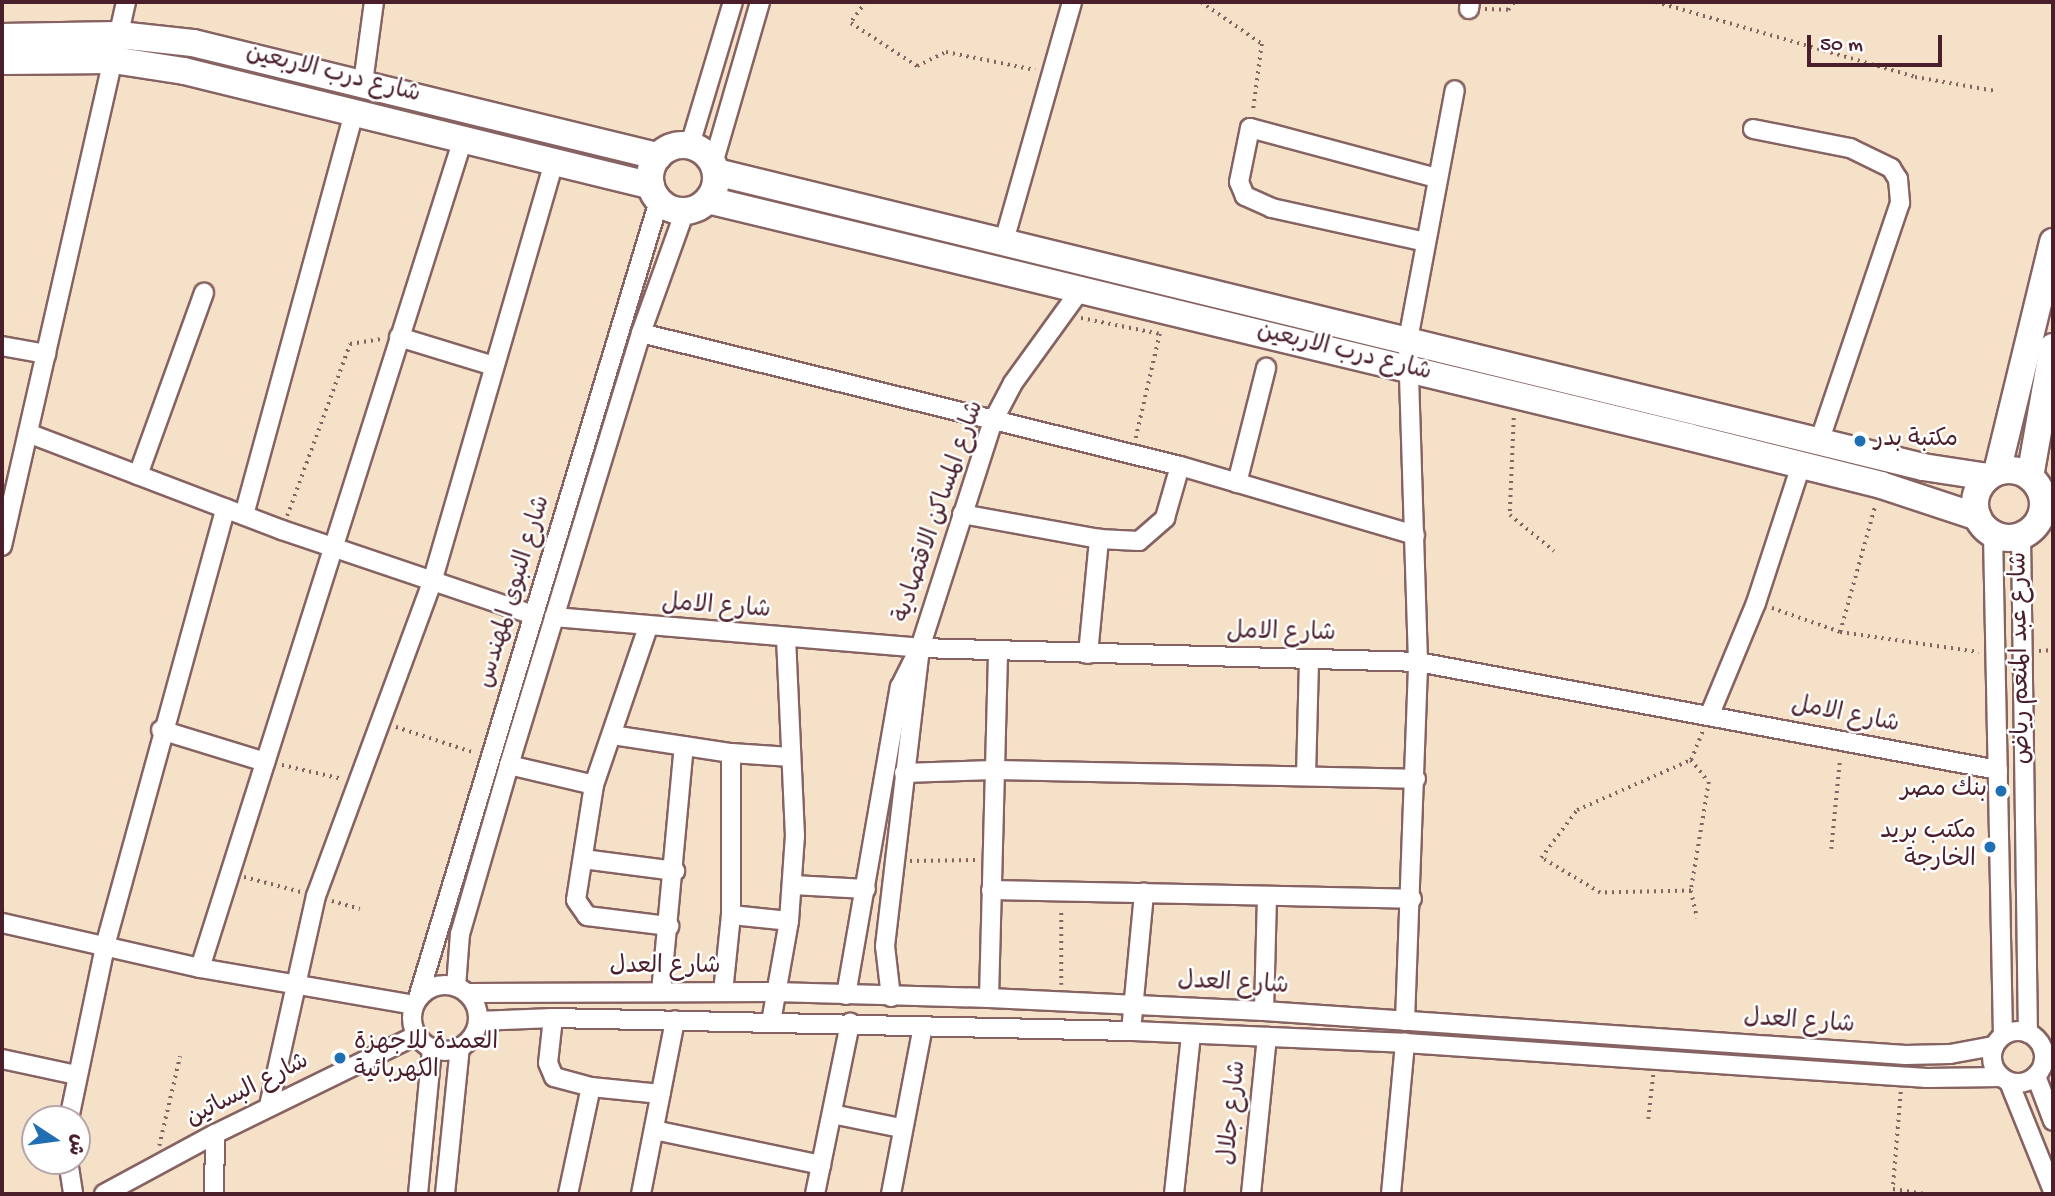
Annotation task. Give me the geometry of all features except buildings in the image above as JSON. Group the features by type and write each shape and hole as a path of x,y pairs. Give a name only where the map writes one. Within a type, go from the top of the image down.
{"highway":[{"name":"شارع درب الاربعين","path":"2,37 119,34 193,43 658,156"},
{"name":"شارع درب الاربعين","path":"2,61 113,60 184,71 554,162 655,193"},
{"path":"690,145 714,168 696,205 655,193 658,156 672,146 690,145"},
{"name":"شارع درب الاربعين","path":"714,168 1408,340 1692,425"},
{"name":"شارع درب الاربعين","path":"696,205 1081,289 1516,395 1731,434 1819,442 1944,472 1993,474"},
{"path":"2053,242 1993,474 1979,488 1985,525 2035,534 2043,509 2040,484 2053,346"},
{"name":"شارع درب الاربعين","path":"1731,434 1801,465 1881,485 1985,525"},
{"path":"1993,474 2020,471 2040,484"}],"street":[{"path":"2,545 126,2"},
{"path":"363,83 374,2"},
{"path":"690,145 733,2"},
{"path":"714,168 760,2"},
{"path":"1004,241 1072,2"},
{"path":"1405,1021 1412,899 1418,663 1408,340 1455,90"},
{"path":"244,515 354,113"},
{"path":"1426,242 1253,202 1239,189 1250,128 1437,178"},
{"path":"1753,129 1850,148 1891,168 1898,179 1900,203 1819,442"},
{"path":"200,968 463,139"},
{"path":"269,1106 316,896 432,582 554,162"},
{"name":"شارع النبوى المهندس","path":"416,1002 533,615 655,193"},
{"name":"شارع النبوى المهندس","path":"462,990 460,934 509,765 640,333 696,205"},
{"name":"شارع المساكن الاقتصادية","path":"846,995 901,687 920,648 993,421 1013,383 1081,289"},
{"path":"138,475 204,293"},
{"path":"640,333 1180,466 1415,535"},
{"path":"398,337 494,366"},
{"path":"2,346 46,354"},
{"path":"1237,483 1266,369"},
{"path":"28,433 282,530 533,615"},
{"path":"1710,714 1756,603 1801,465"},
{"path":"962,514 1098,539 1139,541 1154,533 1165,518 1180,466"},
{"path":"71,1105 105,946 161,730 226,509"},
{"name":"شارع عبد المنعم رياض","path":"1985,525 1995,654 1999,802 1998,1040 1992,1063 2005,1080"},
{"name":"شارع عبد المنعم رياض","path":"2035,534 2023,751 2024,801 2043,1072"},
{"path":"1087,654 1098,539"},
{"name":"شارع الامل","path":"554,617 920,648 1418,663 1710,714 1842,742 1998,761 2023,751"},
{"path":"648,627 594,785 576,900 582,912 669,926"},
{"path":"771,1022 793,885 786,638"},
{"name":"شارع المساكن الاقتصادية","path":"891,996 885,946 920,648"},
{"path":"989,999 998,651"},
{"path":"1306,776 1309,659"},
{"path":"161,730 265,762"},
{"path":"612,734 684,746 791,757"},
{"path":"662,992 684,746"},
{"path":"723,992 731,915 731,752"},
{"path":"509,765 594,785"},
{"path":"904,774 993,770 1416,779"},
{"path":"1999,802 2024,801"},
{"path":"583,859 674,871"},
{"path":"793,885 866,889"},
{"path":"991,890 1412,899"},
{"path":"1131,1031 1144,893"},
{"path":"1264,1011 1267,896"},
{"path":"731,915 789,921"},
{"path":"2,923 295,987 416,1002 435,986 462,990 478,1021 475,1031 460,1047 445,1194"},
{"name":"شارع العدل","path":"462,990 775,992 1133,1004 1905,1055 1950,1054 1998,1040 2041,1039"},
{"path":"416,1002 416,1035 432,1048 460,1047"},
{"path":"553,1017 548,1063 552,1074 591,1087 661,1094"},
{"name":"شارع العدل","path":"478,1021 553,1017 1131,1031 1405,1043 1902,1076 2005,1080 2043,1072"},
{"path":"641,1194 675,1020"},
{"path":"815,1194 850,1023"},
{"path":"891,1194 901,1128 923,1026"},
{"path":"1174,1194 1191,1034"},
{"name":"شارع البساتين","path":"104,1194 269,1106 416,1035"},
{"name":"شارع جلال","path":"1251,1194 1267,1037"},
{"path":"1391,1194 1405,1043"},
{"path":"418,1194 432,1048"},
{"path":"2,1059 76,1075"},
{"path":"2043,1072 2053,1121"},
{"path":"2005,1080 2053,1191"},
{"path":"568,1194 591,1087"},
{"path":"831,1114 901,1128"},
{"path":"654,1130 821,1165"},
{"path":"214,1194 215,1134"},
{"path":"70,1175 73,1194"}],"path":[{"path":"866,2 851,23 917,66 946,52 1052,74"},
{"path":"1201,2 1262,44 1250,128"},
{"path":"1470,5 1508,10 1514,2"},
{"path":"1656,2 1915,77 1996,92"},
{"path":"1062,314 1160,334 1132,454"},
{"path":"282,530 350,344 398,337"},
{"path":"1516,395 1510,515 1554,551"},
{"path":"1840,632 1881,485"},
{"path":"1756,603 1840,632 1995,654"},
{"path":"1691,891 1600,893 1541,858 1577,810 1691,760 1710,714"},
{"path":"381,722 490,758"},
{"path":"1831,849 1842,742"},
{"path":"1691,760 1709,782 1691,891 1697,918"},
{"path":"265,762 358,783"},
{"path":"894,862 992,860"},
{"path":"232,874 360,909"},
{"path":"1061,891 1061,1002"},
{"path":"154,1166 180,1056"},
{"path":"1648,1119 1655,1059"},
{"path":"1902,1076 1893,1189 1925,1194"}],"place":[{"name":"مكتبة بدر","path":"1860,441"},
{"name":"بنك مصر","path":"2001,791"},
{"name":"مكتب بريد الخارجة","path":"1990,847"},
{"name":"العمدة للاجهزة الكهربائية","path":"340,1058"}]}
